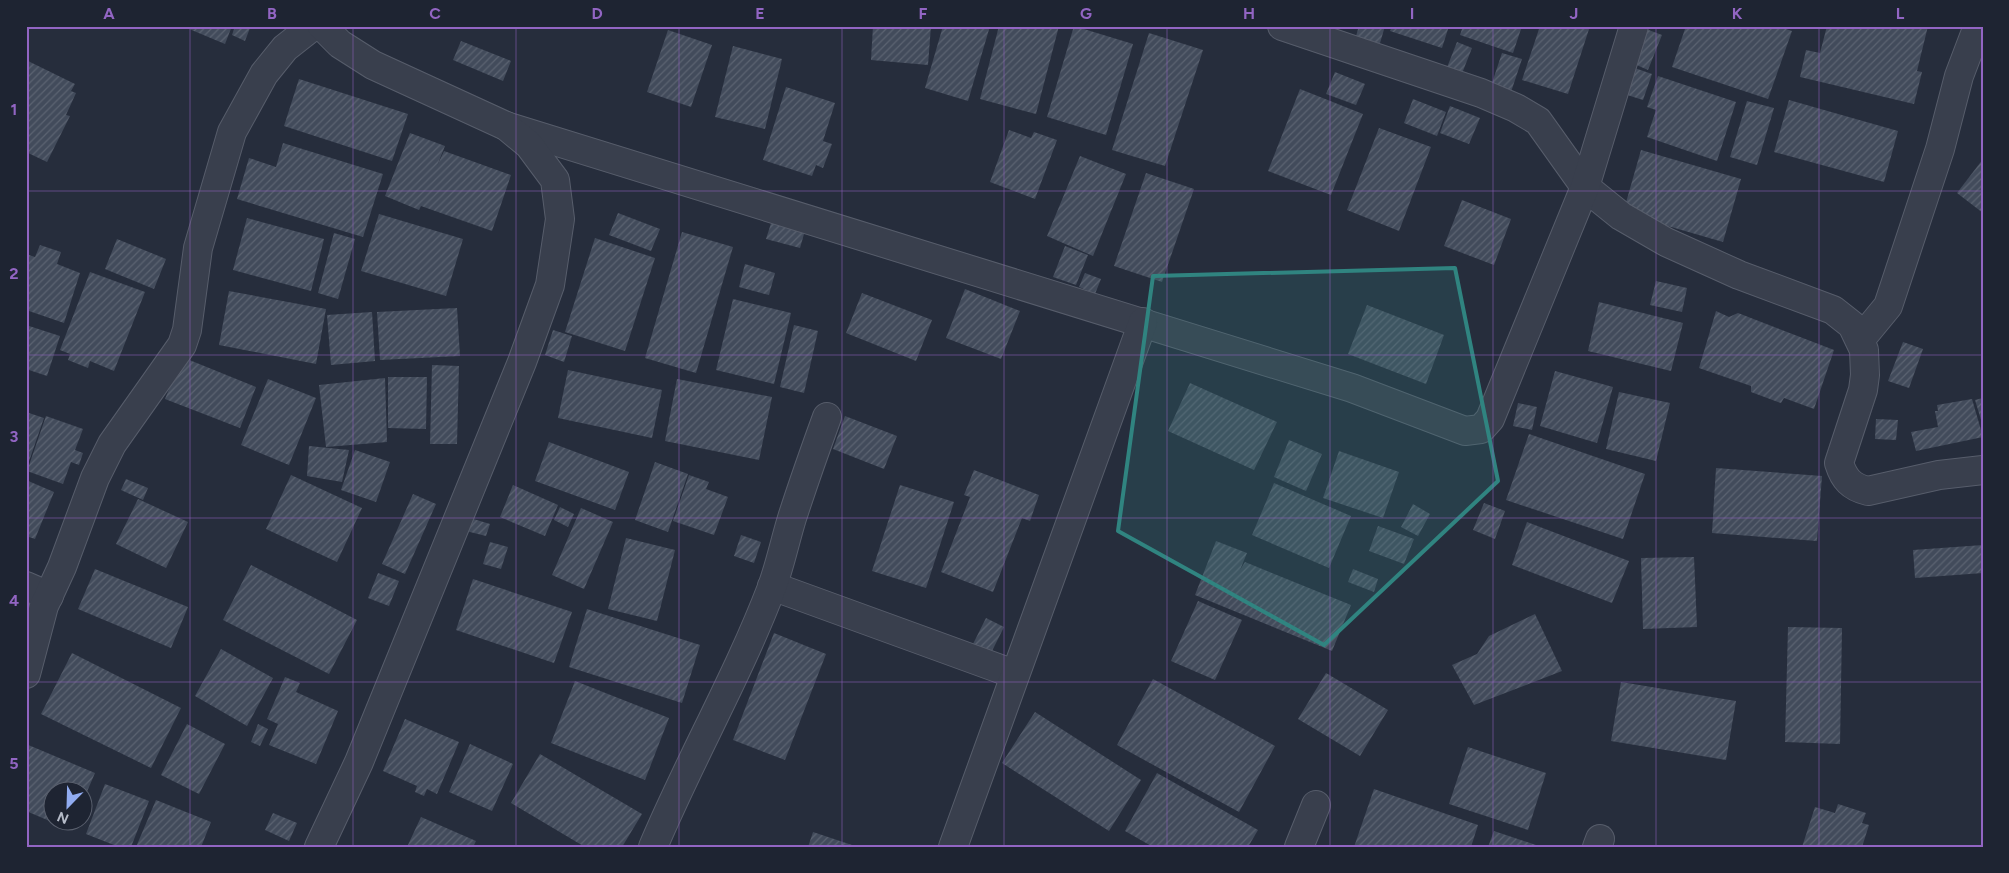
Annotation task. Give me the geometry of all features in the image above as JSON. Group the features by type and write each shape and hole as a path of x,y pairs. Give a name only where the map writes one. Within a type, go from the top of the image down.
{"street":[{"path":"26,674 44,606 37,591 62,567 95,478 112,444 182,344 186,330 198,248 232,132 264,74 285,48 313,26"},
{"path":"322,26 340,44 373,65 506,126 1352,388 1465,431 1481,429 1490,419 1585,186 1634,26"},
{"path":"1282,26 1481,94 1516,108 1538,121 1585,186 1620,216 1666,242 1739,275 1833,310 1852,325 1864,350 1863,390 1840,463 1848,482 1868,491 1939,475 1983,470"},
{"path":"1860,340 1888,306 1940,149 1959,76 1978,26"},
{"path":"319,847 362,753 522,362 550,285 560,218 555,180 530,145 506,126"},
{"path":"953,847 1014,674 1143,322"},
{"path":"653,847 675,794 693,763 744,653 772,586 793,515 827,417"},
{"path":"772,586 1014,674"},
{"path":"1299,847 1316,805"}],"highlighted area":[{"path":"1455,268 1498,481 1324,645 1118,531 1153,276"}],"building":[{"path":"182,26 232,26 225,44"},
{"path":"235,26 250,28 245,41 232,35"},
{"path":"873,26 931,26 928,65 871,60"},
{"path":"943,26 990,26 968,101 925,88"},
{"path":"999,26 1059,26 1036,114 980,99"},
{"path":"1074,26 1133,44 1106,135 1047,117"},
{"path":"1359,26 1385,26 1378,50 1354,43"},
{"path":"1392,26 1449,26 1442,48 1390,31"},
{"path":"1463,26 1522,26 1513,53 1460,35"},
{"path":"1540,26 1590,26 1568,94 1522,80"},
{"path":"1686,26 1777,26 1792,31 1768,99 1672,67"},
{"path":"1827,26 1928,26 1917,71 1922,72 1914,104 1800,77 1806,50 1820,53"},
{"path":"1646,29 1662,35 1648,70 1632,63"},
{"path":"668,30 712,45 691,107 647,92"},
{"path":"1149,33 1203,50 1165,166 1112,150"},
{"path":"461,41 511,61 503,81 453,60"},
{"path":"1457,42 1472,48 1461,76 1446,70"},
{"path":"733,46 782,59 765,129 715,117"},
{"path":"1502,53 1522,59 1511,92 1491,86"},
{"path":"26,60 75,84 71,91 76,93 66,115 70,116 47,162 26,152"},
{"path":"1629,66 1652,74 1643,100 1621,93"},
{"path":"1335,72 1365,84 1356,105 1326,94"},
{"path":"1658,76 1736,102 1717,161 1647,137 1656,110 1647,107"},
{"path":"299,79 408,114 392,161 284,126"},
{"path":"786,87 835,103 823,141 832,144 823,168 816,165 812,176 763,160"},
{"path":"1300,89 1363,114 1331,195 1268,171"},
{"path":"1413,99 1446,112 1437,136 1404,123"},
{"path":"1789,100 1898,131 1884,182 1774,152"},
{"path":"1747,101 1774,108 1757,165 1730,157"},
{"path":"1450,106 1480,118 1469,144 1440,133"},
{"path":"1379,128 1431,147 1399,231 1347,210"},
{"path":"1009,130 1031,138 1034,132 1057,140 1035,199 990,182"},
{"path":"410,133 445,146 437,166 444,151 511,175 492,231 421,206 419,210 385,196"},
{"path":"283,143 383,174 363,237 237,199 249,158 276,167"},
{"path":"1641,150 1741,179 1723,242 1623,213"},
{"path":"1080,156 1126,174 1093,256 1047,236"},
{"path":"1983,159 1983,213 1957,193"},
{"path":"1146,173 1194,189 1162,282 1114,266"},
{"path":"1462,200 1511,219 1494,265 1444,246"},
{"path":"618,213 660,229 651,251 609,235"},
{"path":"379,214 463,239 446,296 361,271"},
{"path":"773,217 806,227 800,248 766,239"},
{"path":"247,218 324,239 311,291 233,270"},
{"path":"682,232 733,247 696,373 645,358"},
{"path":"334,233 355,239 338,299 318,293"},
{"path":"595,238 655,258 625,351 565,332"},
{"path":"117,239 166,259 154,289 105,269"},
{"path":"40,245 61,252 57,264 80,273 64,323 26,310 26,254 35,257"},
{"path":"1065,246 1088,255 1076,285 1053,277"},
{"path":"745,264 775,273 769,295 739,287"},
{"path":"90,272 145,292 114,371 90,361 88,368 68,360 70,354 60,350"},
{"path":"1085,273 1101,279 1095,294 1079,287"},
{"path":"1656,281 1687,288 1682,312 1650,305"},
{"path":"965,289 1020,311 1001,359 946,338"},
{"path":"229,291 326,309 316,364 219,345"},
{"path":"862,293 932,320 916,361 846,333"},
{"path":"733,299 791,313 774,384 716,370"},
{"path":"1599,302 1683,323 1671,371 1588,351"},
{"path":"1367,305 1444,335 1426,384 1348,354"},
{"path":"457,308 460,356 380,360 377,312"},
{"path":"1716,311 1729,317 1738,313 1834,350 1814,409 1784,398 1781,403 1751,392 1751,386 1699,368"},
{"path":"372,312 375,361 331,365 327,315"},
{"path":"26,325 60,336 47,376 26,369"},
{"path":"794,325 818,331 804,393 780,387"},
{"path":"553,330 572,336 564,362 545,355"},
{"path":"1903,342 1923,349 1909,388 1888,381"},
{"path":"182,357 256,387 240,428 165,399"},
{"path":"432,365 459,366 457,444 430,444"},
{"path":"568,370 662,390 652,438 558,418"},
{"path":"1555,371 1613,387 1597,443 1540,426"},
{"path":"388,377 427,377 426,429 388,428"},
{"path":"385,378 387,442 326,447 319,385"},
{"path":"268,379 316,398 289,465 241,445"},
{"path":"677,379 772,397 759,460 665,441"},
{"path":"1190,383 1277,422 1254,470 1168,431"},
{"path":"1619,392 1670,403 1656,461 1606,449"},
{"path":"1983,398 1983,423 1982,423 1975,400"},
{"path":"1972,399 1983,437 1916,451 1911,432 1938,427 1935,411 1938,411 1937,405"},
{"path":"1518,403 1537,407 1532,430 1513,426"},
{"path":"26,412 44,418 27,467 26,467"},
{"path":"46,416 83,429 75,450 83,453 79,465 71,462 63,484 27,471"},
{"path":"845,416 897,436 884,469 833,449"},
{"path":"1876,419 1898,420 1896,440 1875,439"},
{"path":"1529,434 1645,474 1623,539 1506,500"},
{"path":"1289,440 1322,454 1306,491 1274,477"},
{"path":"549,442 629,472 615,510 535,481"},
{"path":"309,446 349,450 342,482 307,476"},
{"path":"355,450 390,462 376,502 341,490"},
{"path":"1339,451 1399,472 1383,518 1323,498"},
{"path":"655,462 688,474 668,532 635,520"},
{"path":"1716,468 1822,476 1817,541 1712,533"},
{"path":"974,470 1039,495 1030,521 1022,518 993,592 941,572 970,497 964,495"},
{"path":"291,475 362,508 337,562 266,529"},
{"path":"689,475 709,482 706,489 728,497 714,535 673,521"},
{"path":"126,479 148,488 143,500 121,490"},
{"path":"26,480 54,492 35,539 26,536"},
{"path":"1274,483 1351,516 1329,568 1252,535"},
{"path":"513,485 558,505 545,536 500,517"},
{"path":"900,485 954,502 926,588 872,571"},
{"path":"413,494 436,504 405,574 382,564"},
{"path":"138,499 188,522 166,568 116,544"},
{"path":"1484,503 1505,511 1495,539 1473,530"},
{"path":"1413,504 1430,514 1418,536 1401,527"},
{"path":"560,507 574,514 568,527 554,520"},
{"path":"581,508 613,522 584,589 552,575"},
{"path":"470,518 490,524 486,536 466,531"},
{"path":"1527,522 1629,561 1612,603 1512,565"},
{"path":"1378,526 1414,539 1404,564 1369,551"},
{"path":"741,535 761,542 754,563 734,556"},
{"path":"626,538 675,550 657,621 608,609"},
{"path":"1216,541 1247,553 1240,570 1245,562 1351,605 1332,651 1195,595"},
{"path":"490,542 508,547 501,569 483,564"},
{"path":"1983,545 1983,573 1915,578 1913,550"},
{"path":"1694,557 1697,627 1643,629 1641,558"},
{"path":"251,565 357,620 329,674 223,620"},
{"path":"95,569 188,607 171,648 78,609"},
{"path":"1353,569 1378,579 1374,592 1348,582"},
{"path":"378,573 399,581 389,606 368,598"},
{"path":"473,579 572,612 554,663 456,630"},
{"path":"1198,601 1242,620 1215,680 1171,661"},
{"path":"587,609 700,645 682,703 569,667"},
{"path":"1535,614 1562,671 1474,705 1452,665 1477,654 1489,636"},
{"path":"986,618 1004,627 989,657 971,648"},
{"path":"1788,627 1842,628 1840,744 1785,742"},
{"path":"774,633 826,654 785,760 733,740"},
{"path":"221,649 273,678 247,726 195,696"},
{"path":"72,653 181,708 151,768 41,714"},
{"path":"1326,673 1388,710 1360,756 1298,719"},
{"path":"285,677 300,683 296,692 338,711 316,764 269,745 278,724 267,719"},
{"path":"1153,679 1275,746 1239,812 1117,745"},
{"path":"575,681 669,718 645,780 551,743"},
{"path":"1621,682 1736,701 1726,760 1611,741"},
{"path":"1035,712 1141,780 1109,831 1002,763"},
{"path":"405,719 459,742 437,794 427,789 424,796 415,792 417,786 383,771"},
{"path":"187,724 225,744 199,794 161,775"},
{"path":"258,724 268,729 260,746 251,742"},
{"path":"26,744 95,773 92,780 42,780 42,818 26,811"},
{"path":"470,744 513,764 492,811 449,792"},
{"path":"1468,747 1546,773 1528,830 1449,804"},
{"path":"540,754 642,814 622,847 585,847 511,803"},
{"path":"1157,773 1258,830 1248,847 1153,847 1125,831"},
{"path":"105,784 149,801 131,847 119,847 86,834 88,830 92,830 92,818"},
{"path":"1374,789 1478,825 1471,847 1354,847"},
{"path":"156,800 211,822 201,847 136,847"},
{"path":"1838,804 1866,813 1862,823 1869,825 1862,847 1802,847 1815,807 1835,813"},
{"path":"273,813 297,823 289,841 265,830"},
{"path":"421,817 476,841 473,847 407,847"},
{"path":"1494,831 1539,846 1539,847 1488,847"},
{"path":"813,832 855,846 855,847 808,847"}]}
